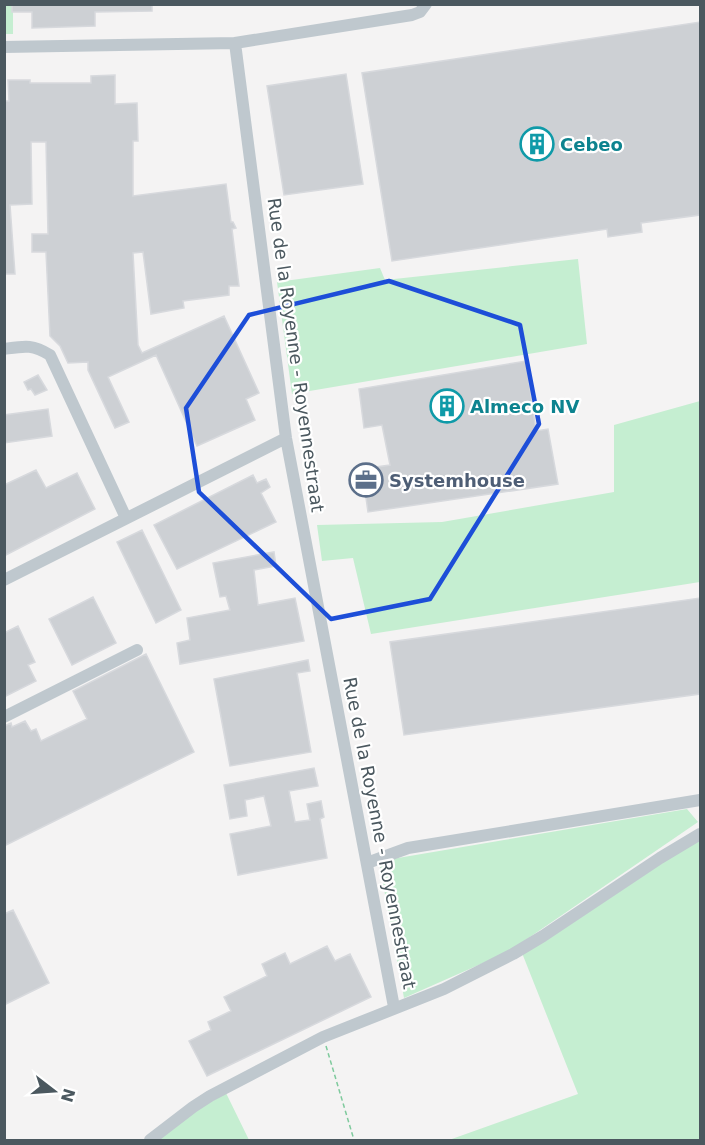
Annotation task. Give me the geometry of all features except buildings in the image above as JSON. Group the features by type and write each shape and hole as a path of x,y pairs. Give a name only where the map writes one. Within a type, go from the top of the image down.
{"street":[{"path":"4,47 235,43 412,15 420,12 426,4"},
{"name":"Rue de la Royenne - Royennestraat","path":"235,43 286,438 394,1007"},
{"path":"4,349 26,345 39,348 50,355 126,518"},
{"path":"4,580 286,438"},
{"path":"4,717 137,650"},
{"path":"367,862 408,848 700,800"},
{"path":"150,1140 210,1096 322,1037 444,989 513,954 700,834"}],"path":[{"path":"322,1037 354,1140"}],"highlighted area":[{"path":"389,281 520,325 539,424 430,599 331,619 199,492 186,408 249,315"}],"green space":[{"path":"4,5 13,5 13,34 5,34"},
{"path":"578,259 587,344 292,394 277,282 380,268 385,280"},
{"path":"700,401 700,582 371,634 353,558 322,561 317,525 442,522 614,492 614,425"},
{"path":"687,809 698,822 508,952 404,998 380,867 392,859"},
{"path":"700,839 700,1140 449,1140 578,1094 522,953"},
{"path":"226,1093 249,1140 157,1140 190,1114"}],"place":[{"name":"Cebeo","path":"537,144"},
{"name":"Almeco NV","path":"447,406"},
{"name":"Systemhouse","path":"366,480"}]}
